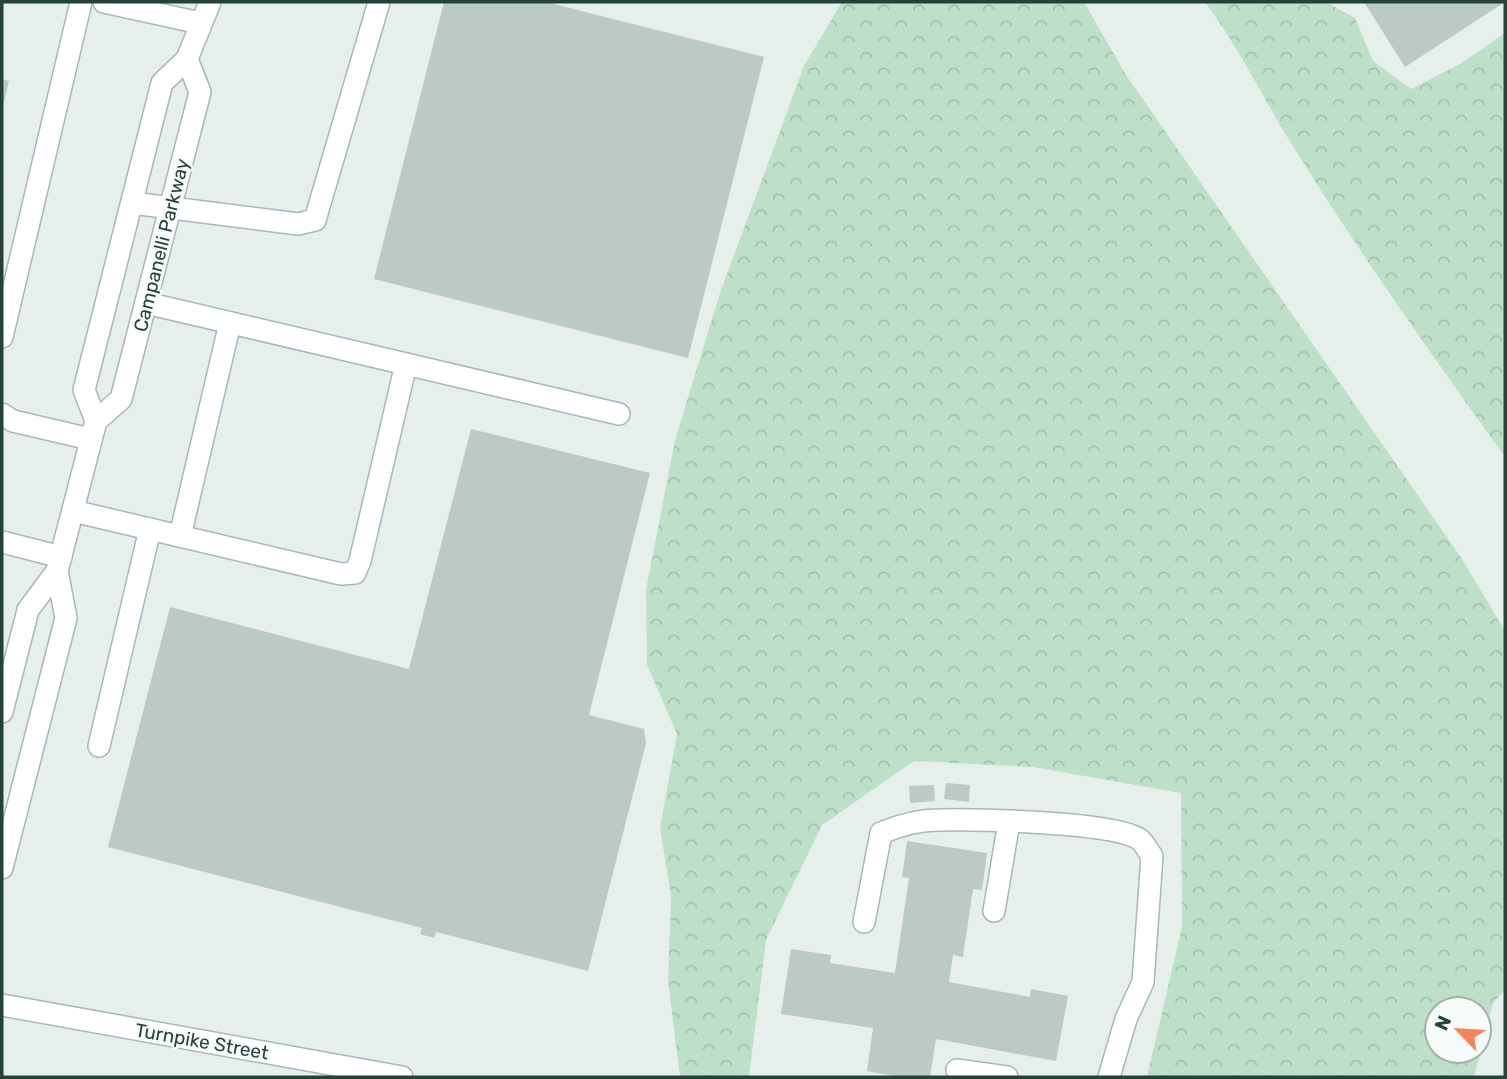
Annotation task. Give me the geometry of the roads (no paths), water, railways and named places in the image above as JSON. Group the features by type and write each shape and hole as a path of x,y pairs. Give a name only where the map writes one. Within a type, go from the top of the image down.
{"street":[{"path":"2,337 81,2"},
{"path":"104,2 200,23"},
{"name":"Campanelli Parkway","path":"93,430 84,390 162,83 187,59 211,2"},
{"path":"132,203 298,224 315,220 379,2"},
{"name":"Campanelli Parkway","path":"93,430 121,399 200,92 187,59"},
{"path":"146,303 619,414"},
{"path":"180,536 230,323"},
{"path":"73,511 341,574 355,573 407,364"},
{"path":"2,414 13,421 93,430 59,564 28,610 2,712"},
{"path":"99,747 150,529"},
{"path":"2,542 59,564"},
{"path":"2,868 66,618 59,564"},
{"path":"864,922 881,833 902,824 938,820 1009,822 1113,831 1139,839 1152,856 1143,982 1126,1019 1109,1077"},
{"path":"993,911 1009,822"},
{"name":"Turnpike Street","path":"2,1005 402,1077"},
{"path":"957,1070 1007,1077"}]}
